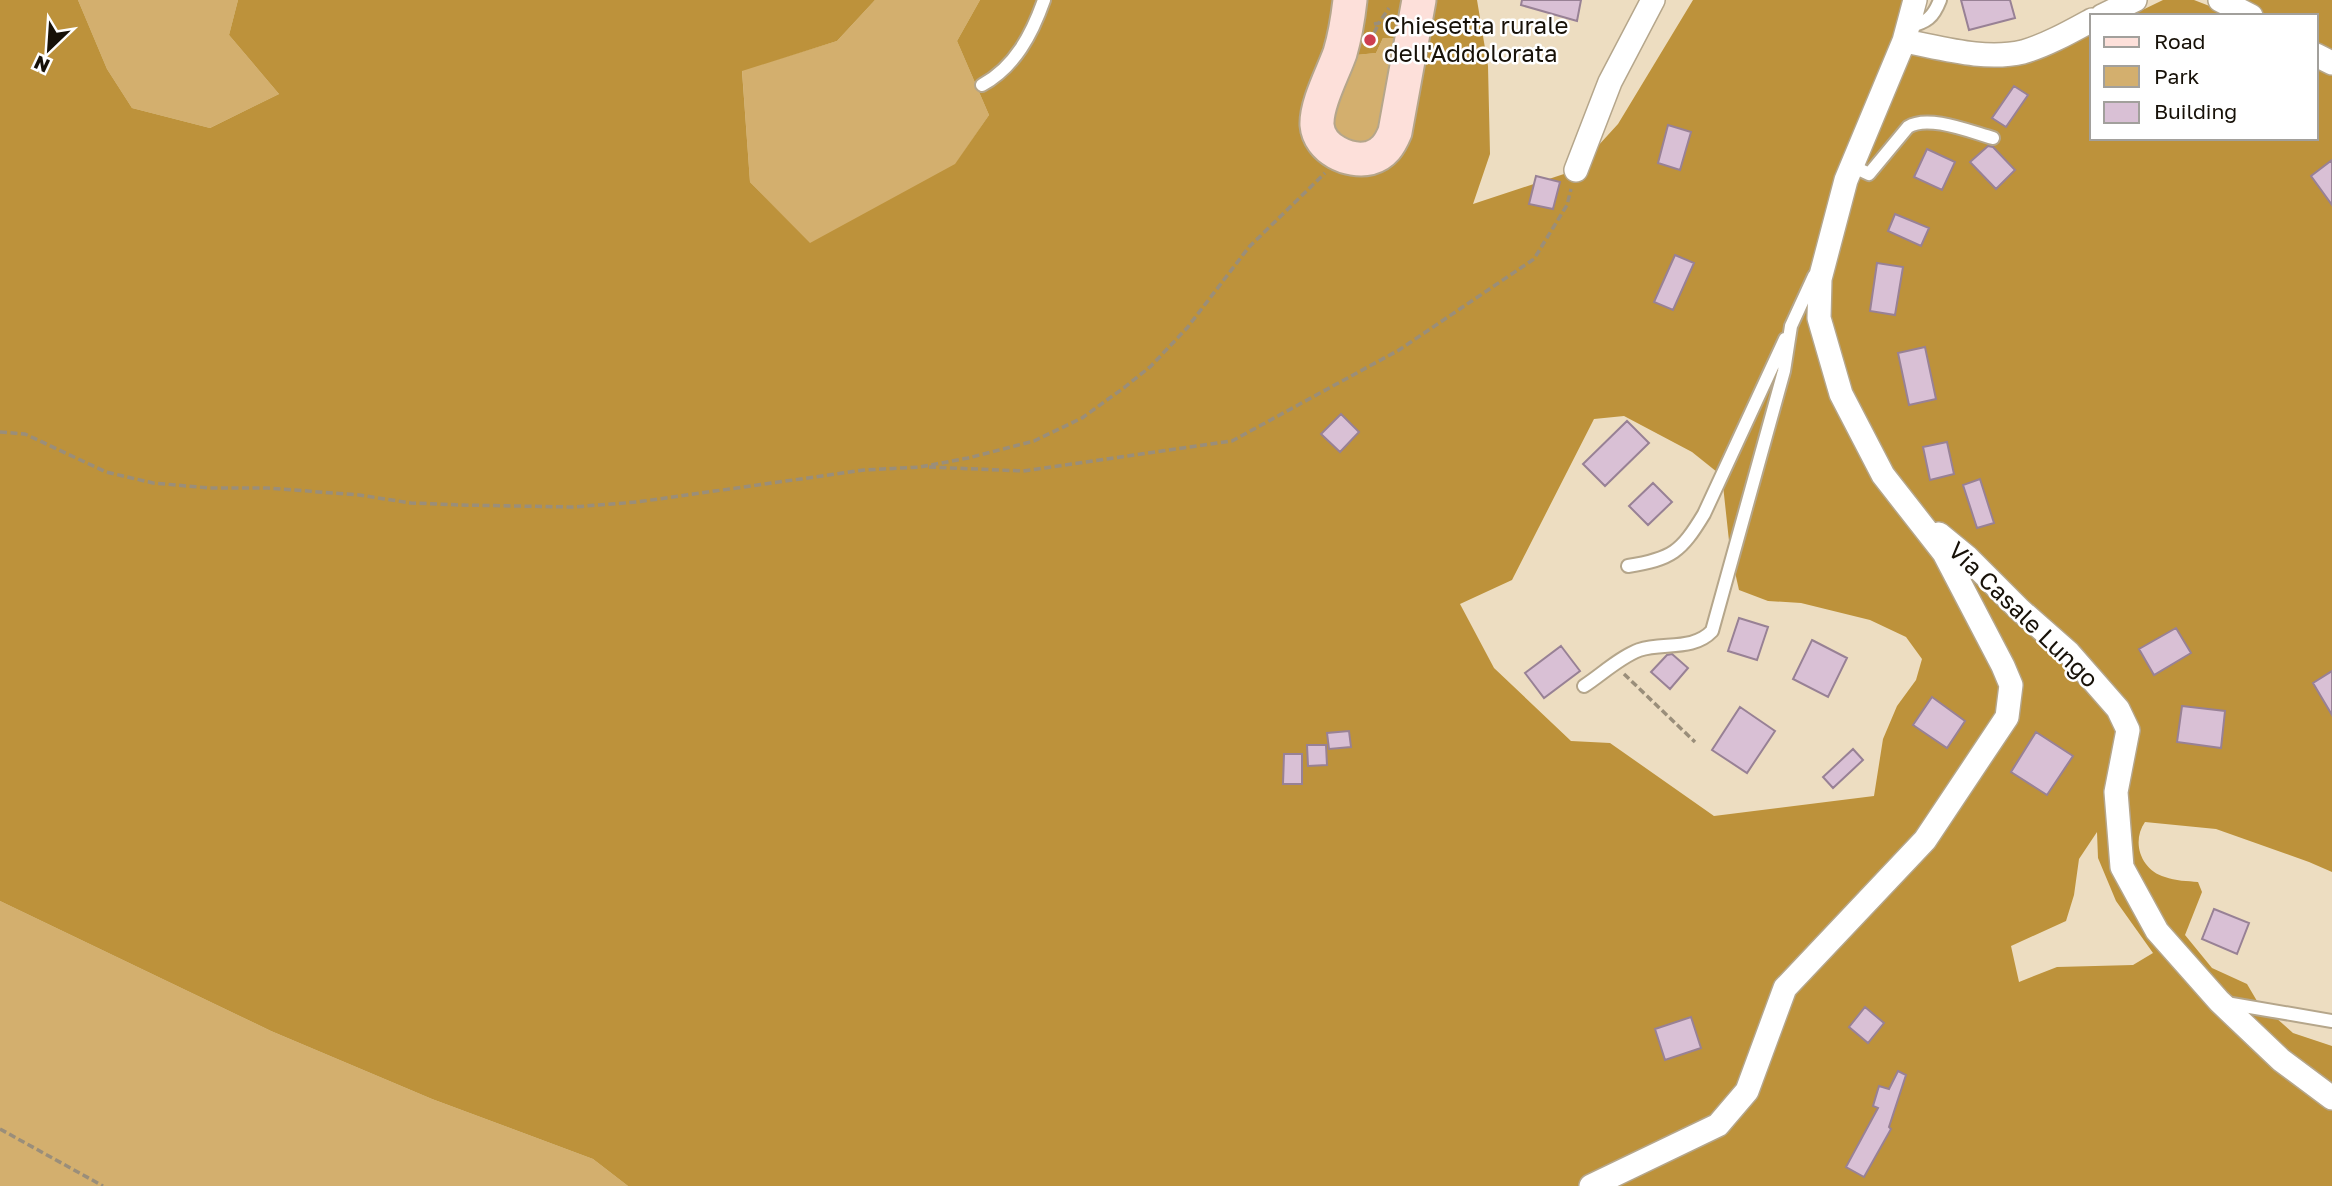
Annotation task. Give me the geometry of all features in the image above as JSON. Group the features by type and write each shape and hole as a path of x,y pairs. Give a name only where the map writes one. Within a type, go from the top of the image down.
{"street":[{"path":"1350,0 1345,33 1317,125 1325,142 1342,156 1367,159 1380,155 1395,132 1419,0"},
{"path":"1576,170 1610,82 1653,0"},
{"path":"1591,1186 1718,1125 1747,1091 1785,988 1925,840 2007,717 2011,685 2003,666 1944,554 1883,475 1841,394 1819,318 1820,279 1852,166 1906,34 1914,0"},
{"path":"2106,14 2136,0"},
{"path":"2220,0 2247,14"},
{"path":"1906,34 1966,52 1997,55 2023,52 2057,39 2090,21"},
{"name":"Via Casale Lungo","path":"1913,514 1967,557 2019,609 2069,653 2118,709 2129,730 2116,792 2122,867 2157,931 2219,1001 2281,1060 2332,1098"}],"lane":[{"path":"982,85 1002,73 1019,50 1031,33 1044,0"},
{"path":"1906,34 1933,17 1940,0"},
{"path":"1852,166 1869,174 1915,122 1926,121 1993,138"},
{"path":"1628,566 1658,561 1676,551 1690,537 1704,514 1829,244"},
{"path":"1584,686 1636,651 1658,645 1694,642 1712,631 1784,371 1791,326"},
{"path":"2219,1001 2332,1021"}],"path":[{"path":"1374,33 1380,23"},
{"path":"920,467 1034,441 1082,418 1151,366 1187,328 1249,247 1342,156"},
{"path":"0,432 25,434 106,472 153,482 210,488 268,488 359,495 411,503 573,507 638,502 864,470 920,467 1023,471 1232,441 1399,350 1534,259 1567,205 1576,170"},
{"path":"1615,665 1695,742"},
{"path":"0,1129 103,1186"}],"green space":[{"path":"78,0 238,0 229,35 279,94 210,128 132,108 107,69"},
{"path":"875,0 980,0 957,41 989,115 955,165 810,244 750,182 742,70 837,41"},
{"path":"1383,38 1404,38 1387,124 1373,145 1345,145 1326,116 1346,56 1376,53"},
{"path":"0,901 271,1031 432,1099 593,1159 628,1186 0,1186"}],"shaded area":[{"path":"0,0 78,0 107,69 132,108 210,128 279,94 229,35 238,0 875,0 837,41 742,71 750,182 810,243 955,164 989,115 957,41 980,0 1477,0 1488,66 1490,154 1473,204 1576,170 1618,124 1693,0 1915,0 1904,41 2036,60 2090,35 2090,140 2318,140 2318,14 2134,14 2163,0 2194,0 2225,12 2231,0 2332,0 2332,872 2216,829 2145,822 2139,846 2144,862 2157,873 2173,879 2198,882 2202,892 2185,935 2212,968 2247,984 2257,1001 2293,1033 2332,1046 2332,1186 628,1186 593,1159 432,1099 271,1031 0,901","holes":["1383,38 1404,38 1382,134 1355,150 1327,126 1346,56 1376,53","1624,416 1692,452 1722,476 1730,550 1739,590 1768,601 1801,603 1870,620 1906,637 1922,659 1916,680 1897,706 1883,739 1874,796 1714,816 1610,743 1571,741 1494,668 1460,604 1512,580 1594,419","2097,832 2098,858 2116,901 2153,953 2133,965 2057,967 2019,982 2011,946 2066,921 2074,895 2079,859"]}],"building":[{"path":"1522,0 1581,0 1577,21 1521,5"},
{"path":"1961,0 2010,0 2015,18 1969,30"},
{"path":"2014,86 2028,95 2006,127 1992,118"},
{"path":"1668,125 1691,132 1680,170 1658,163"},
{"path":"1988,146 1993,147 2015,170 1996,189 1970,162"},
{"path":"1927,149 1955,162 1942,190 1914,177"},
{"path":"2332,160 2332,205 2311,176"},
{"path":"1536,176 1560,182 1553,209 1529,204"},
{"path":"1895,214 1929,228 1921,246 1888,231"},
{"path":"1675,255 1694,263 1673,310 1654,302"},
{"path":"1877,263 1903,267 1895,315 1870,311"},
{"path":"1925,347 1936,399 1909,405 1898,353"},
{"path":"1341,414 1359,432 1340,452 1321,434"},
{"path":"1627,421 1649,443 1605,486 1583,464"},
{"path":"1947,442 1954,474 1930,480 1923,447"},
{"path":"1980,479 1994,523 1977,528 1963,485"},
{"path":"1653,483 1672,502 1648,525 1629,506"},
{"path":"1739,618 1768,627 1757,660 1728,651"},
{"path":"2176,628 2191,653 2154,675 2139,649"},
{"path":"1812,640 1847,658 1828,697 1793,679"},
{"path":"1561,646 1580,671 1544,698 1525,673"},
{"path":"1672,654 1688,668 1670,689 1651,672 1667,655"},
{"path":"2332,671 2332,715 2313,683"},
{"path":"1932,697 1965,721 1947,748 1913,725"},
{"path":"2182,706 2225,711 2221,748 2177,742"},
{"path":"1740,707 1775,731 1747,773 1712,750"},
{"path":"1349,731 1351,747 1329,749 1327,733"},
{"path":"2036,732 2073,756 2047,795 2011,772"},
{"path":"1307,745 1326,745 1327,765 1308,766"},
{"path":"1853,749 1863,760 1833,788 1823,777"},
{"path":"1284,754 1302,754 1302,784 1283,784"},
{"path":"2214,909 2249,923 2237,954 2202,939"},
{"path":"1865,1007 1884,1023 1868,1043 1849,1027"},
{"path":"1691,1017 1701,1048 1665,1060 1655,1029"},
{"path":"1898,1071 1906,1075 1889,1127 1891,1129 1864,1177 1846,1167 1878,1108 1873,1106 1879,1086 1889,1089"}],"place":[{"name":"Chiesetta rurale dell'Addolorata","path":"1370,40"}]}
